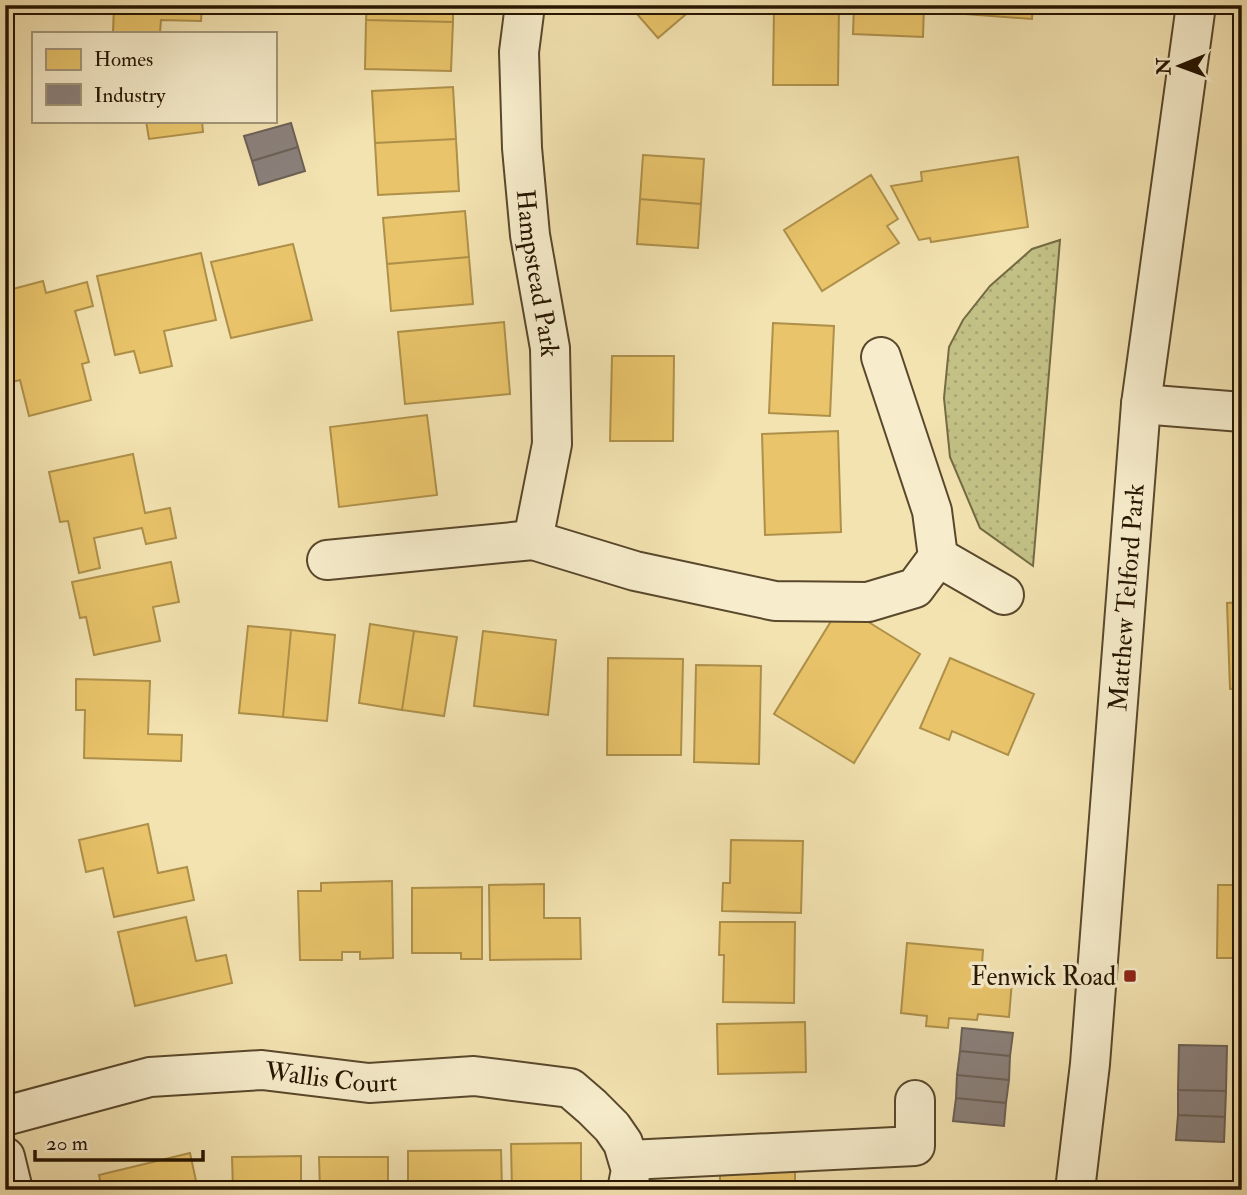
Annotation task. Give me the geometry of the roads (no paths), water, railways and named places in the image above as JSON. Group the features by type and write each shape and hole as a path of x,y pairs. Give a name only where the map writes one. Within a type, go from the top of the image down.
{"street":[{"name":"Hampstead Park","path":"525,5 519,52 522,148 530,234 550,348 552,444 533,540"},
{"name":"Matthew Telford Park","path":"1074,1190 1090,1064 1141,404 1196,5"},
{"path":"327,560 533,540 635,571 775,601 868,602 915,588 938,557 932,511 881,356"},
{"path":"1141,404 1242,412"},
{"path":"938,557 1004,595"},
{"name":"Wallis Court","path":"5,1116 150,1077 262,1070 369,1083 474,1076 570,1088 612,1127 623,1143 628,1175 915,1146 915,1100"},
{"path":"5,1157 13,1190"}],"place":[{"name":"Fenwick Road","path":"1130,976"}]}
